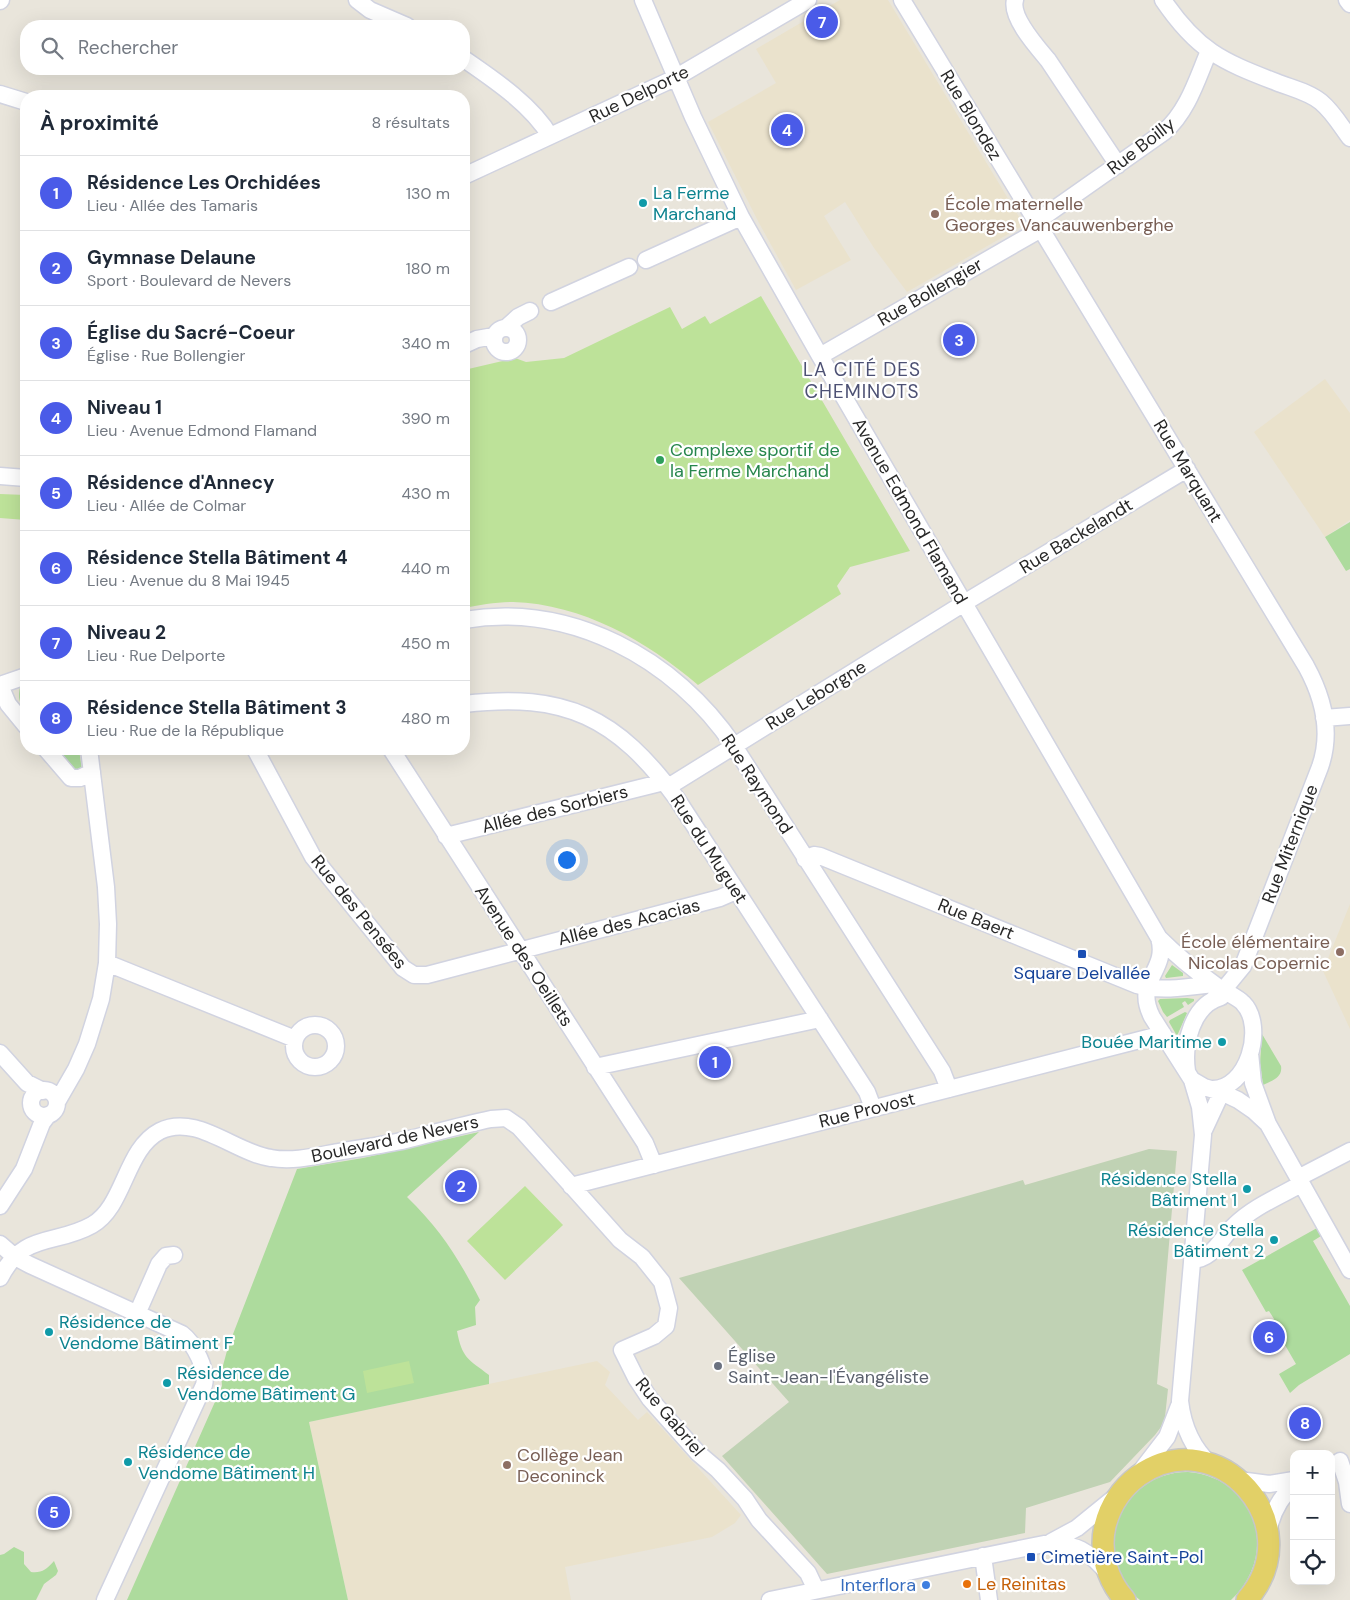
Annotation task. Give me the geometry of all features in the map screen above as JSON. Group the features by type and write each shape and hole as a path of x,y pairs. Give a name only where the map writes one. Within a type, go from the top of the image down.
{"main road":[{"path":"1119,1593 1104,1554 1104,1530 1112,1508 1128,1486 1154,1468 1172,1462 1192,1461 1212,1465 1226,1471 1239,1480 1250,1491 1265,1517 1269,1547 1266,1567 1258,1585 1247,1600"}],"street":[{"path":"357,0 370,10 393,20"},
{"name":"Avenue Edmond Flamand","path":"643,0 675,78 741,217 1159,938"},
{"name":"Rue Delporte","path":"470,173 675,78 808,0"},
{"name":"Rue Blondez","path":"902,0 1039,226"},
{"path":"1015,0 1014,11 1022,24 1118,164"},
{"path":"1163,0 1187,32 1209,51 1237,66 1315,98 1331,112 1350,138"},
{"path":"1347,0 1350,4"},
{"name":"Rue Boilly","path":"1039,226 1118,164 1176,122 1187,103 1209,51"},
{"path":"470,64 515,98 543,125 550,136"},
{"path":"0,94 20,100"},
{"path":"646,260 741,217"},
{"name":"Rue Bollengier","path":"820,356 1039,226"},
{"name":"Rue Marquant","path":"1039,226 1306,666 1316,685 1324,718"},
{"path":"551,302 629,267"},
{"path":"470,342 500,332 518,317 530,311"},
{"name":"Rue Backelandt","path":"964,603 1187,469"},
{"path":"0,476 20,478"},
{"name":"Rue Leborgne","path":"666,784 734,746 964,603"},
{"name":"Rue Raymond","path":"470,619 502,616 530,617 564,622 598,634 636,654 671,678 708,713 734,746 942,1071 949,1089"},
{"path":"20,678 0,685 8,704 20,719"},
{"name":"Rue du Muguet","path":"470,703 505,700 560,706 595,721 620,738 640,755 666,784 867,1092 873,1108"},
{"path":"1324,718 1350,716"},
{"name":"Rue Miternique","path":"1243,966 1322,760 1325,740 1324,718"},
{"path":"51,755 71,778 80,778 92,772"},
{"path":"0,1206 24,1169 42,1123 76,1069 85,1049 101,999 107,963 108,924 106,887 90,755"},
{"name":"Rue des Pensées","path":"258,755 313,857 372,931 408,972 417,976 427,975 520,950"},
{"name":"Avenue des Oeillets","path":"395,755 645,1143 654,1164"},
{"name":"Allée des Sorbiers","path":"446,836 666,784"},
{"name":"Rue Baert","path":"805,859 811,856 820,856 1129,982 1147,987"},
{"name":"Allée des Acacias","path":"520,950 720,898 736,891"},
{"path":"1159,938 1161,958 1147,987 1146,995 1147,1006 1163,1034 1191,1078 1200,1086 1219,1089 1257,1113 1268,1124"},
{"path":"1159,938 1182,960 1226,996 1252,1026 1250,1053 1253,1083 1268,1124 1350,1270"},
{"path":"107,963 296,1039"},
{"path":"1226,996 1243,966"},
{"path":"1044,1544 1077,1528 1128,1486 1168,1437 1173,1425 1180,1401 1203,1135 1200,1107 1186,1061 1189,1037 1198,1014 1241,987 1243,966"},
{"path":"1147,987 1177,987 1226,996"},
{"path":"595,1067 820,1019"},
{"name":"Rue Provost","path":"571,1186 1163,1034"},
{"path":"1203,1135 1219,1089 1233,1082 1242,1072 1250,1053"},
{"path":"4,1058 27,1083 52,1094 52,1109"},
{"path":"4,1058 37,1114 42,1116 52,1109"},
{"path":"32,1108 31,1102 33,1097 37,1092 43,1091"},
{"path":"1209,1119 1222,1108 1234,1104 1244,1104"},
{"name":"Rue Gabriel","path":"506,1118 518,1127 625,1245 642,1257 660,1278 666,1292 670,1312 668,1322 663,1330 654,1336 622,1350 636,1378 650,1399 698,1454 718,1470 745,1499 759,1520 808,1573 816,1590"},
{"name":"Boulevard de Nevers","path":"0,1278 5,1268 15,1257 34,1243 82,1230 99,1220 108,1209 146,1142 157,1133 169,1128 177,1126 192,1127 264,1157 283,1159 312,1157 391,1143 491,1119 506,1118"},
{"path":"1192,1260 1208,1256 1234,1225 1242,1219 1350,1151"},
{"path":"0,1244 15,1257 30,1265 182,1334 189,1340 206,1378 105,1600"},
{"path":"137,1314 159,1264 166,1256 174,1255"},
{"path":"1180,1401 1190,1439 1200,1455 1212,1465"},
{"path":"1340,1461 1348,1486 1350,1504"},
{"path":"1239,1480 1269,1484 1290,1481"},
{"path":"1268,1532 1277,1505 1290,1490"},
{"path":"770,1600 1044,1544 1062,1544 1080,1549 1093,1558 1119,1593"},
{"path":"984,1556 989,1600"}],"shaded area":[{"path":"840,0 888,0 1024,225 907,292 874,248 845,202 824,216 851,260 796,290 759,223 708,122 776,83 756,49"},
{"path":"1325,379 1350,413 1350,520 1325,537 1254,432"},
{"name":"École élémentaire Nicolas Copernic","path":"1350,904 1350,1029 1323,971"},
{"name":"Collège Jean Deconinck","path":"597,1361 610,1372 605,1385 638,1420 647,1412 741,1515 735,1523 712,1537 565,1567 571,1600 348,1600 309,1422"}],"green space":[{"name":"Complexe sportif de la Ferme Marchand","path":"761,296 910,551 850,567 837,586 841,594 698,685 635,640 588,618 539,604 513,602 470,607 470,369 515,358 526,362 564,358 670,307 682,329 705,316 710,324"},
{"path":"0,494 20,495 20,520 0,518"},
{"path":"1350,522 1350,569 1346,571 1325,537"},
{"path":"61,755 80,755 82,771 73,770"},
{"path":"1172,965 1183,973 1183,976 1166,978 1165,976"},
{"path":"1160,999 1194,999 1194,1001 1188,1005 1185,1001 1182,1003 1184,1007 1167,1017 1158,1001"},
{"path":"1185,1012 1187,1013 1177,1036 1169,1022"},
{"path":"1262,1034 1281,1066 1278,1076 1263,1085 1260,1063"},
{"path":"479,1132 407,1197 440,1233 465,1271 480,1300 475,1307 476,1325 457,1331 464,1353 489,1375 489,1384 309,1422 348,1600 127,1600 222,1386 221,1373 228,1347 297,1169 363,1158"},
{"path":"1149,1149 1177,1151 1157,1384 1168,1389 1165,1417 1155,1435 1110,1482 1026,1508 1025,1533 827,1574 722,1456 789,1402 679,1278 1023,1180 1025,1185"},
{"path":"525,1186 563,1225 505,1280 467,1241"},
{"path":"1317,1228 1321,1236 1313,1241 1350,1306 1350,1354 1299,1385 1290,1393 1279,1374 1296,1364 1271,1321 1274,1319 1269,1311 1266,1312 1242,1270"},
{"path":"409,1361 414,1383 367,1393 363,1371"},
{"path":"1188,1472 1212,1477 1231,1488 1245,1503 1254,1521 1257,1541 1255,1561 1246,1582 1231,1600 1140,1600 1124,1582 1116,1561 1114,1540 1119,1519 1129,1501 1144,1486 1164,1476"},
{"path":"14,1547 24,1552 24,1564 31,1572 44,1570 54,1561 58,1571 56,1575 44,1584 36,1600 0,1600 0,1555"}],"place":[{"name":"Niveau 2","path":"822,22"},
{"name":"Niveau 1","path":"787,130"},
{"name":"La Ferme Marchand","path":"643,203"},
{"name":"École maternelle Georges Vancauwenberghe","path":"935,214"},
{"name":"Église du Sacré-Coeur","path":"959,340"},
{"name":"Complexe sportif de la Ferme Marchand","path":"660,460"},
{"name":"École élémentaire Nicolas Copernic","path":"1340,952"},
{"name":"Square Delvallée","path":"1082,954"},
{"name":"Bouée Maritime","path":"1222,1042"},
{"name":"Résidence Les Orchidées","path":"715,1062"},
{"name":"Gymnase Delaune","path":"461,1186"},
{"name":"Résidence Stella Bâtiment 1","path":"1247,1189"},
{"name":"Résidence Stella Bâtiment 2","path":"1274,1240"},
{"name":"Résidence de Vendome Bâtiment F","path":"49,1332"},
{"name":"Résidence Stella Bâtiment 4","path":"1269,1337"},
{"name":"Église Saint-Jean-l'Évangéliste","path":"718,1366"},
{"name":"Résidence de Vendome Bâtiment G","path":"167,1383"},
{"name":"Résidence Stella Bâtiment 3","path":"1305,1423"},
{"name":"Résidence de Vendome Bâtiment H","path":"128,1462"},
{"name":"Collège Jean Deconinck","path":"507,1465"},
{"name":"Résidence d'Annecy","path":"54,1512"},
{"name":"Cimetière Saint-Pol","path":"1031,1557"},
{"name":"Le Reinitas","path":"967,1584"},
{"name":"Interflora","path":"926,1585"}],"district":[{"name":"LA CITÉ DES CHEMINOTS","path":"862,380"}]}
